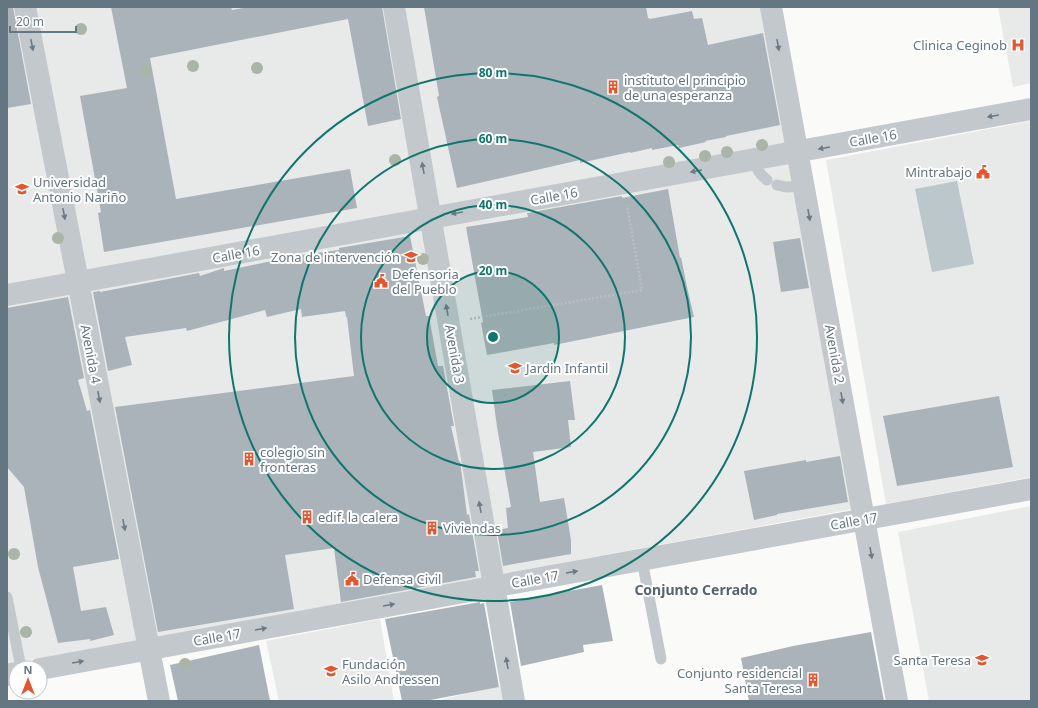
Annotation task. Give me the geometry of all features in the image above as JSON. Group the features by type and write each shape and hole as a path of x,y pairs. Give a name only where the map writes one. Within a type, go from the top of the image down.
{"street":[{"name":"Avenida 4","path":"25,7 159,701"},
{"name":"Avenida 3","path":"394,7 432,218 514,701"},
{"name":"Avenida 2","path":"771,7 898,701"},
{"name":"Calle 16","path":"7,295 1031,109"},
{"name":"Calle 17","path":"48,668 1031,489"}],"lane":[{"path":"754,160 758,171 767,180"},
{"path":"777,185 786,187 804,186"},
{"path":"642,560 662,659"},
{"path":"7,597 19,660"}],"path":[{"path":"449,322 642,290 623,184"}],"shaded area":[{"name":"Zona de intervención","path":"7,7 770,7 859,508 34,660 8,660 7,665"},
{"name":"Clinica Ceginob","path":"998,7 1031,7 1031,83 1013,87"},
{"path":"1031,121 1031,477 886,504 826,160"},
{"path":"957,181 974,264 932,272 915,189"},
{"path":"1031,506 1031,701 929,701 898,532"},
{"name":"Fundación Asilo Andressen","path":"380,619 394,701 279,701 266,641"},
{"path":"504,686 507,701 436,701 476,691"}],"building":[{"path":"7,7 13,7 31,104 7,108"},
{"path":"111,7 231,7 232,10 249,7 382,7 401,119 368,126 348,19 150,58 176,199 350,169 357,208 104,252 98,213 101,212 80,96 127,88"},
{"path":"424,7 646,7 648,18 650,19 692,11 694,19 702,18 708,45 763,33 780,125 726,136 679,148 678,145 652,150 652,148 580,163 580,160 457,188 437,97 439,96"},
{"path":"668,189 680,258 681,257 694,317 554,345 554,343 487,355 481,323 483,322 466,227 528,217 527,213"},
{"path":"410,236 426,316 429,316 438,366 443,366 454,426 451,426 459,462 460,461 467,515 469,514 479,571 475,571 476,577 341,602 334,548 285,555 294,609 158,632 115,407 354,376 347,317 345,311 302,317 301,309 267,317 265,310 187,331 186,328 125,337 132,365 108,371 93,292 100,292 199,273 200,276 224,268 224,271 301,255 339,250 339,248"},
{"path":"800,238 809,288 781,292 773,242"},
{"path":"68,297 84,378 78,380 87,411 90,410 119,559 73,567 81,611 106,607 114,635 90,641 90,639 58,643 38,567 24,487 7,467 7,308"},
{"path":"570,381 575,420 568,420 571,447 533,452 540,502 564,498 571,540 571,554 503,566 497,530 508,528 506,508 511,507 492,390"},
{"path":"999,396 1013,467 897,486 883,416"},
{"path":"840,456 848,502 777,514 754,520 744,471 806,460 806,462"},
{"path":"602,585 613,641 583,645 584,652 521,666 510,602"},
{"path":"480,602 480,604 484,603 499,687 425,701 402,701 385,619"},
{"name":"Conjunto residencial Santa Teresa","path":"871,632 884,701 749,701 741,658 793,646"},
{"path":"259,645 270,701 178,701 170,665"}],"place":[{"name":"Clinica Ceginob","path":"1018,45"},
{"name":"instituto el principio de una esperanza","path":"613,87"},
{"name":"Mintrabajo","path":"983,172"},
{"name":"Universidad Antonio Nariño","path":"22,189"},
{"name":"Zona de intervención","path":"411,257"},
{"name":"Defensoria del Pueblo","path":"381,281"},
{"name":"Jardin Infantil","path":"515,368"},
{"name":"colegio sin fronteras","path":"249,459"},
{"name":"edif. la calera","path":"307,517"},
{"name":"Viviendas","path":"432,528"},
{"name":"Defensa Civil","path":"352,579"},
{"name":"Santa Teresa","path":"982,660"},
{"name":"Fundación Asilo Andressen","path":"331,671"},
{"name":"Conjunto residencial Santa Teresa","path":"813,680"}],"district":[{"name":"Conjunto Cerrado","path":"696,589"}]}
